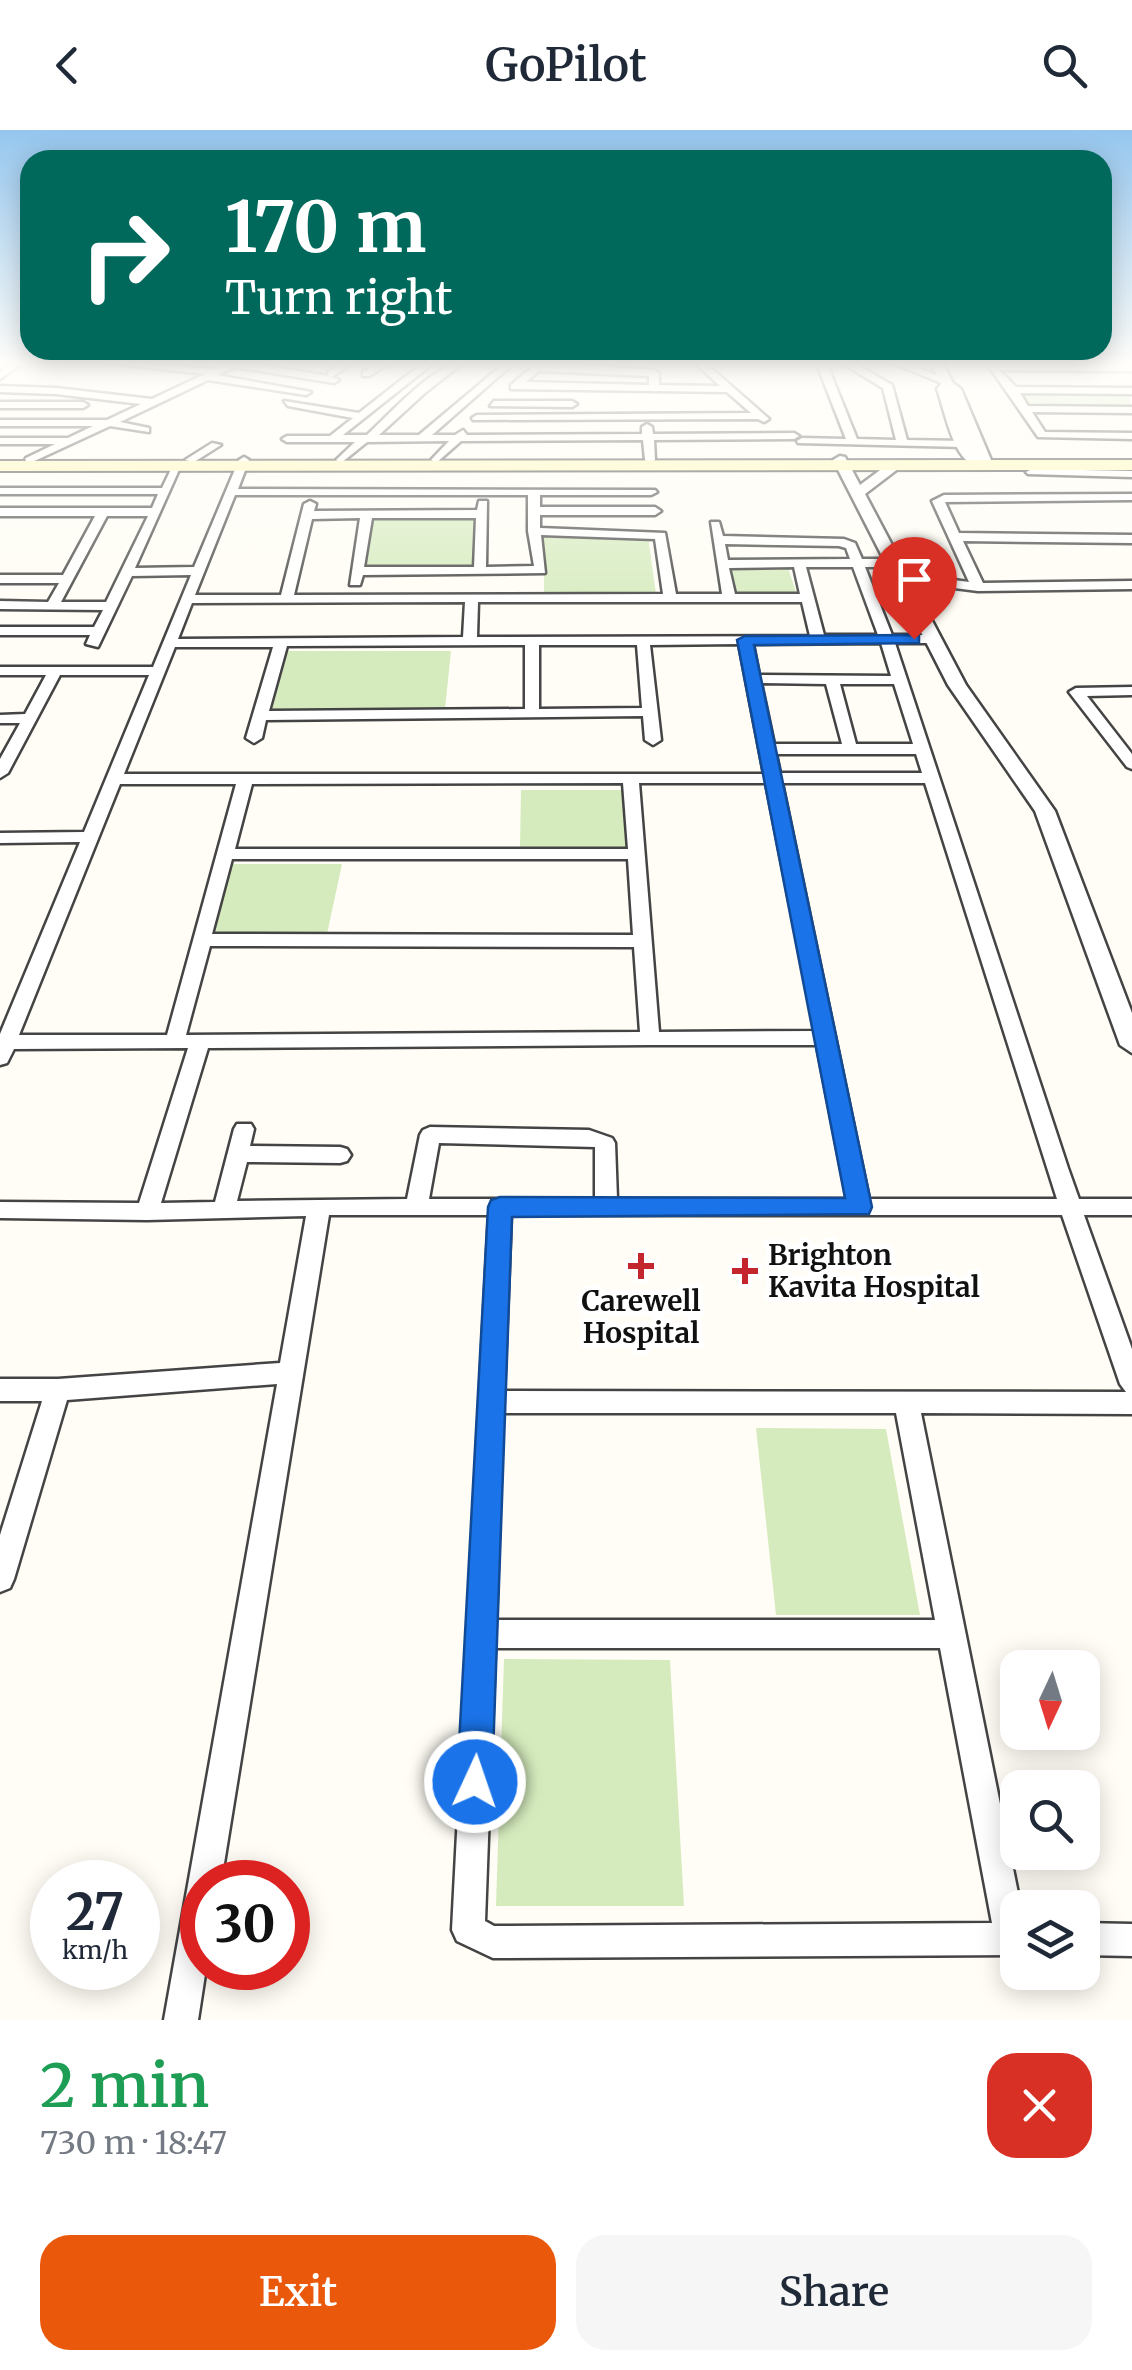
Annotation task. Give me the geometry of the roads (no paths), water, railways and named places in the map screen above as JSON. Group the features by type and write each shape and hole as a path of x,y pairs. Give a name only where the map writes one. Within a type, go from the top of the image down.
{"main road":[{"path":"859,463 974,457 1132,463"},
{"path":"243,462 650,460 896,466 974,457"},
{"path":"0,463 184,462"},
{"path":"0,463 828,462"}],"street":[{"path":"30,460 51,450"},
{"path":"0,632 96,638 166,491 184,462 206,450"},
{"path":"341,460 353,450"},
{"path":"439,492 440,462 448,450"},
{"path":"649,450 650,460"},
{"path":"813,450 859,493 957,685 1045,811 1132,1045"},
{"path":"941,450 974,457"},
{"path":"971,450 974,457"},
{"path":"972,450 974,457"},
{"path":"243,462 3,1050 175,1041 823,1038"},
{"path":"828,462 832,474 859,493"},
{"path":"859,463 859,493"},
{"path":"859,493 873,479 896,466"},
{"path":"1032,472 1132,474"},
{"path":"5,488 166,491"},
{"path":"28,512 40,491"},
{"path":"232,492 651,492"},
{"path":"286,599 313,492"},
{"path":"480,571 484,492"},
{"path":"357,572 541,570 534,531 534,492"},
{"path":"978,587 938,500 941,498 1132,497"},
{"path":"534,511 655,511"},
{"path":"0,512 155,512"},
{"path":"53,605 103,512"},
{"path":"307,515 482,514"},
{"path":"352,599 367,515"},
{"path":"534,531 661,536 670,598"},
{"path":"729,598 716,533 851,546 886,640 1070,1207 1132,1384"},
{"path":"957,537 1132,539"},
{"path":"722,564 858,563 978,587 1132,585"},
{"path":"800,564 818,640"},
{"path":"127,572 200,571"},
{"path":"0,579 67,579"},
{"path":"470,641 472,598"},
{"path":"189,599 808,598"},
{"path":"0,605 110,606"},
{"path":"172,642 932,639"},
{"path":"745,640 860,1207"},
{"path":"532,641 532,713"},
{"path":"643,641 653,740"},
{"path":"254,738 281,642"},
{"path":"0,670 160,671"},
{"path":"0,773 54,671"},
{"path":"752,679 899,680"},
{"path":"832,680 849,743"},
{"path":"1132,691 1076,692 1126,746 1132,764"},
{"path":"260,716 650,712"},
{"path":"0,719 30,718"},
{"path":"766,749 921,749"},
{"path":"116,779 930,778"},
{"path":"175,1041 244,779"},
{"path":"631,780 650,1039"},
{"path":"0,838 92,837"},
{"path":"225,854 637,854"},
{"path":"202,940 643,941"},
{"path":"147,1212 200,1041"},
{"path":"224,1210 244,1129"},
{"path":"416,1207 430,1135 589,1138 605,1143 606,1207"},
{"path":"238,1154 340,1155"},
{"path":"208,1860 319,1207"},
{"path":"500,1207 468,1930 493,1942 1000,1938"},
{"path":"0,1210 1132,1207"},
{"path":"0,1390 58,1390 291,1372"},
{"path":"0,1579 58,1390"},
{"path":"492,1402 1132,1403"},
{"path":"906,1403 1004,1890"},
{"path":"481,1634 951,1634"},
{"path":"1100,1940 1132,1940"},
{"path":"181,2020 186,1990"}],"place":[{"name":"Carewell Hospital","path":"641,1266"},
{"name":"Brighton Kavita Hospital","path":"745,1271"}]}
